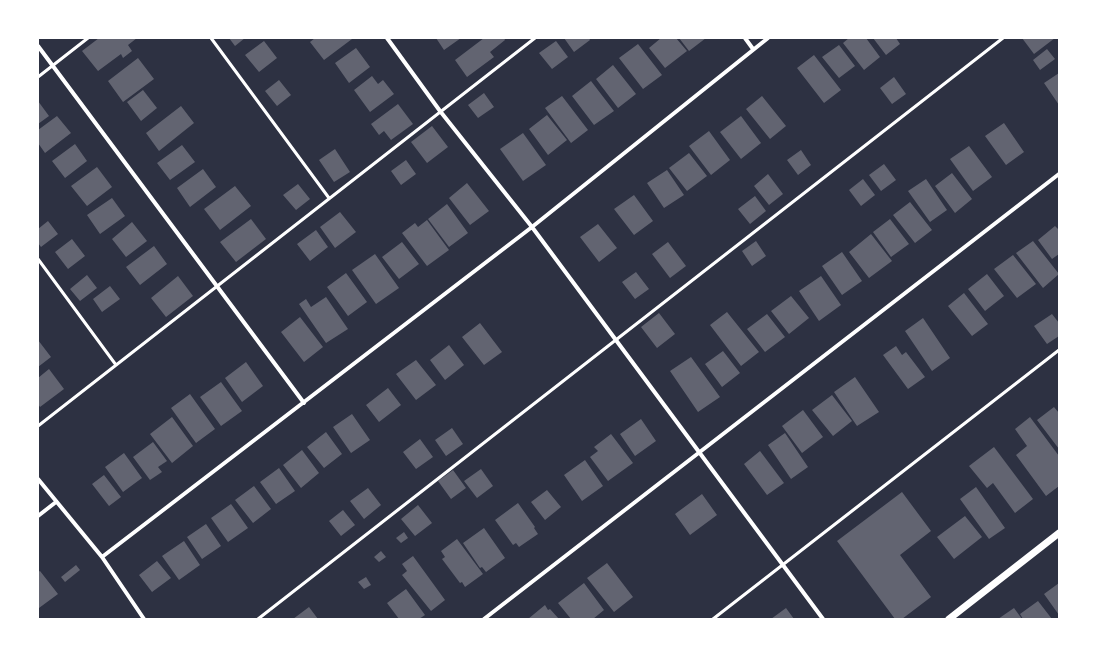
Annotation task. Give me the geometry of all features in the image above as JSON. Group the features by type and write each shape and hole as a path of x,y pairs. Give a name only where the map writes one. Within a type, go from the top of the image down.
{"street":[{"path":"387,38 440,111 532,227 615,341 823,619"},
{"path":"745,38 753,49"},
{"path":"102,557 532,227 768,38"},
{"path":"38,46 304,403"},
{"path":"484,619 1059,174"},
{"path":"38,479 102,557 144,619"},
{"path":"38,516 56,502"},
{"path":"949,619 1059,534"}],"lane":[{"path":"38,77 88,38"},
{"path":"211,38 329,198"},
{"path":"38,426 535,38"},
{"path":"258,619 1003,38"},
{"path":"38,259 116,365"},
{"path":"713,619 1059,350"}],"building":[{"path":"99,38 137,38 128,45 132,51 123,58 121,54 98,71 82,51"},
{"path":"229,38 245,38 235,46"},
{"path":"315,38 352,39 324,60 310,42"},
{"path":"436,38 461,38 444,50"},
{"path":"484,38 504,38 505,40 490,52 494,57 467,77 455,60"},
{"path":"564,38 589,38 590,40 574,52"},
{"path":"661,38 676,38 687,51 665,68 649,48"},
{"path":"679,38 706,38 689,51"},
{"path":"849,38 866,38 880,57 864,70 843,43"},
{"path":"873,38 896,38 900,44 886,55"},
{"path":"1022,38 1055,38 1034,54"},
{"path":"264,41 277,58 259,72 245,55"},
{"path":"556,41 568,57 552,69 539,53"},
{"path":"638,44 662,75 643,89 619,58"},
{"path":"839,45 855,66 839,78 822,57"},
{"path":"356,48 370,67 349,83 335,63"},
{"path":"1047,49 1055,59 1040,70 1033,60"},
{"path":"814,55 841,90 824,103 797,68"},
{"path":"138,58 154,79 123,102 108,81"},
{"path":"613,65 636,94 618,108 596,79"},
{"path":"1059,73 1059,105 1044,83"},
{"path":"372,76 378,84 383,80 394,94 370,112 354,90"},
{"path":"894,77 906,94 892,104 880,88"},
{"path":"279,80 291,95 277,106 265,91"},
{"path":"591,81 614,111 594,125 572,96"},
{"path":"143,90 157,108 141,121 127,102"},
{"path":"484,93 494,107 478,118 468,105"},
{"path":"562,96 588,130 571,143 545,108"},
{"path":"762,96 786,126 770,139 746,109"},
{"path":"38,101 49,116 38,124"},
{"path":"398,104 413,124 391,140 384,131 379,135 371,124"},
{"path":"181,106 194,123 159,151 146,133"},
{"path":"547,115 567,140 548,155 529,129"},
{"path":"57,116 71,133 45,153 38,143 38,130"},
{"path":"741,116 761,143 741,159 720,132"},
{"path":"1004,123 1024,152 1006,165 985,136"},
{"path":"432,126 448,147 427,163 411,142"},
{"path":"709,131 730,160 711,175 689,146"},
{"path":"523,133 546,165 523,181 500,149"},
{"path":"75,144 87,161 65,178 52,161"},
{"path":"182,145 195,162 170,180 157,163"},
{"path":"969,146 992,177 973,191 950,159"},
{"path":"335,149 350,172 334,182 319,160"},
{"path":"801,150 811,165 798,175 787,160"},
{"path":"689,153 707,176 687,191 669,168"},
{"path":"406,160 416,174 401,185 391,171"},
{"path":"884,164 896,180 881,191 869,175"},
{"path":"97,167 112,187 87,206 71,186"},
{"path":"203,169 216,187 190,207 177,188"},
{"path":"667,170 684,195 664,208 647,183"},
{"path":"952,173 972,199 955,213 935,186"},
{"path":"768,174 783,194 769,205 754,186"},
{"path":"863,179 875,195 861,206 849,190"},
{"path":"926,179 947,210 930,222 908,191"},
{"path":"467,183 489,211 470,225 449,198"},
{"path":"298,184 310,199 296,210 283,195"},
{"path":"235,186 251,206 220,230 204,209"},
{"path":"634,195 653,221 634,235 614,209"},
{"path":"755,196 766,211 750,224 738,209"},
{"path":"112,198 125,216 100,234 87,215"},
{"path":"910,202 932,230 915,243 893,215"},
{"path":"447,204 468,233 449,247 428,219"},
{"path":"340,212 356,232 335,248 320,227"},
{"path":"251,219 266,239 236,262 220,242"},
{"path":"890,219 909,244 891,257 873,232"},
{"path":"427,220 449,250 427,266 402,233 415,223 418,227"},
{"path":"48,221 58,234 41,247 38,243 38,229"},
{"path":"132,222 147,241 126,257 112,239"},
{"path":"598,224 617,248 599,262 580,237"},
{"path":"1055,226 1059,230 1059,254 1052,259 1038,240"},
{"path":"316,230 328,247 310,261 297,244"},
{"path":"871,234 892,261 869,278 849,252"},
{"path":"72,239 85,256 68,269 55,252"},
{"path":"756,241 766,256 752,266 742,251"},
{"path":"1033,241 1059,274 1043,288 1016,253"},
{"path":"402,242 419,264 399,279 382,257"},
{"path":"668,242 686,266 670,278 652,254"},
{"path":"154,246 167,264 140,285 126,267"},
{"path":"842,252 862,281 842,295 822,266"},
{"path":"375,254 399,288 376,304 352,270"},
{"path":"1013,255 1036,284 1017,298 994,269"},
{"path":"636,272 649,289 635,299 622,282"},
{"path":"346,273 367,302 348,316 327,287"},
{"path":"987,274 1004,296 985,311 968,289"},
{"path":"87,275 97,288 80,301 70,289"},
{"path":"178,276 193,296 166,317 151,298"},
{"path":"821,276 841,305 819,321 799,291"},
{"path":"110,286 120,299 102,312 93,299"},
{"path":"964,293 988,324 972,336 948,306"},
{"path":"791,296 809,318 789,334 771,311"},
{"path":"326,297 348,329 326,343 299,304 306,299 311,307"},
{"path":"727,312 759,352 741,366 710,325"},
{"path":"659,313 675,334 657,348 641,327"},
{"path":"767,314 785,337 765,352 747,329"},
{"path":"1052,314 1059,323 1059,336 1047,344 1034,326"},
{"path":"300,317 323,347 304,362 281,332"},
{"path":"923,318 950,358 932,371 905,331"},
{"path":"480,323 502,352 484,365 462,337"},
{"path":"38,340 51,357 38,367"},
{"path":"449,345 464,365 445,380 430,360"},
{"path":"896,346 902,355 906,352 925,377 908,389 883,355"},
{"path":"723,351 740,373 722,387 705,364"},
{"path":"691,357 720,397 698,412 670,371"},
{"path":"416,360 436,385 416,400 396,374"},
{"path":"246,362 263,386 242,402 225,378"},
{"path":"49,369 64,389 40,407 38,404 38,378"},
{"path":"855,377 879,412 857,426 834,392"},
{"path":"221,382 242,411 221,426 200,397"},
{"path":"388,388 401,405 379,422 366,405"},
{"path":"190,394 215,429 196,443 171,408"},
{"path":"832,395 852,421 833,436 812,410"},
{"path":"1054,407 1059,413 1059,449 1037,420"},
{"path":"803,410 823,437 802,453 782,426"},
{"path":"352,414 370,440 351,453 333,427"},
{"path":"172,417 193,446 172,463 150,434"},
{"path":"1030,417 1059,456 1059,486 1046,496 1016,455 1027,446 1015,429"},
{"path":"641,419 656,441 635,456 620,434"},
{"path":"452,428 463,444 446,456 435,440"},
{"path":"326,432 342,454 324,468 307,447"},
{"path":"785,433 808,467 791,479 768,445"},
{"path":"611,434 633,463 608,481 590,457 598,451 594,447"},
{"path":"420,439 433,457 416,469 403,452"},
{"path":"153,442 167,461 158,467 162,472 150,480 133,457"},
{"path":"994,447 1033,499 1015,513 993,483 987,488 969,466"},
{"path":"302,450 319,473 301,488 283,465"},
{"path":"760,451 784,483 767,495 744,464"},
{"path":"124,453 142,478 123,492 105,467"},
{"path":"585,460 603,486 582,501 564,475"},
{"path":"279,468 295,491 276,504 260,482"},
{"path":"481,469 493,486 477,498 464,481"},
{"path":"453,470 466,488 451,499 438,481"},
{"path":"104,475 121,497 109,506 92,484"},
{"path":"254,486 271,509 253,523 235,500"},
{"path":"976,487 1005,528 989,539 960,499"},
{"path":"368,488 381,505 364,519 350,501"},
{"path":"547,490 561,507 545,520 531,502"},
{"path":"902,492 931,531 900,555 931,597 902,619 895,619 837,541"},
{"path":"702,494 717,515 690,535 675,514"},
{"path":"518,503 535,527 534,528 538,534 519,547 516,543 513,545 495,520"},
{"path":"231,504 248,528 228,542 211,518"},
{"path":"418,505 432,523 415,536 401,519"},
{"path":"343,510 355,525 341,536 329,521"},
{"path":"965,516 982,537 954,559 937,537"},
{"path":"206,524 221,546 202,559 187,537"},
{"path":"484,528 505,558 486,572 482,567 480,568 463,543"},
{"path":"404,532 408,538 401,543 396,538"},
{"path":"457,539 483,574 465,587 462,582 460,583 442,559 445,557 441,551"},
{"path":"184,541 200,565 179,580 162,556"},
{"path":"381,551 386,557 379,562 374,557"},
{"path":"413,556 445,600 431,611 402,575 407,571 402,564"},
{"path":"157,561 171,578 152,592 139,575"},
{"path":"607,563 633,597 614,612 587,578"},
{"path":"76,565 80,570 65,582 61,577"},
{"path":"40,571 58,594 39,608 38,572"},
{"path":"366,577 371,585 364,589 358,582"},
{"path":"584,583 604,610 593,619 571,619 558,603"},
{"path":"1059,583 1059,615 1044,594"},
{"path":"406,589 425,615 419,619 399,619 387,603"},
{"path":"1038,601 1052,619 1023,619 1020,614"},
{"path":"545,605 548,610 550,609 559,619 528,619"},
{"path":"309,607 318,619 293,619"},
{"path":"786,608 794,619 771,619"},
{"path":"1014,608 1022,619 998,619"}]}
